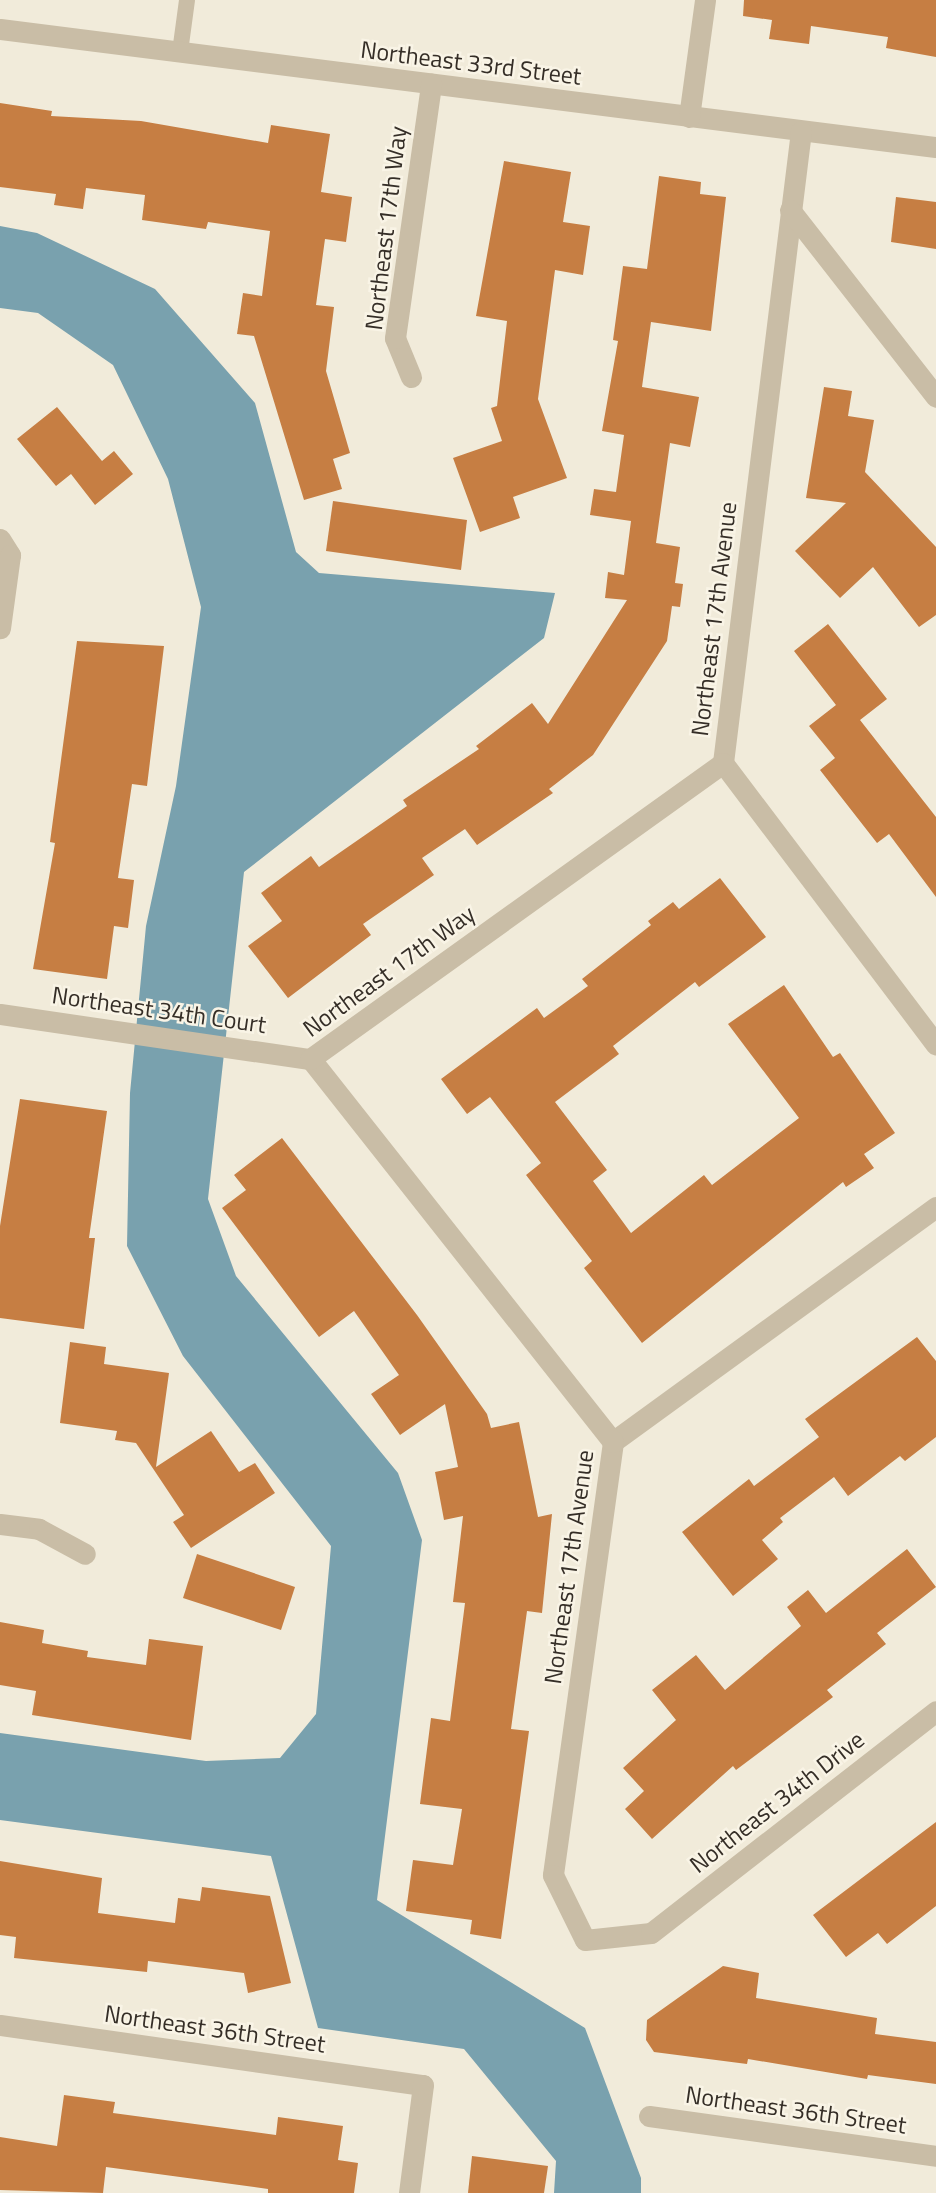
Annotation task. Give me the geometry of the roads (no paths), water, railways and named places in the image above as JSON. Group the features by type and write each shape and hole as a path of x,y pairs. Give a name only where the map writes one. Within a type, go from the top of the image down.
{"street":[{"path":"689,117 705,0"},
{"name":"Northeast 33rd Street","path":"0,29 936,147"},
{"name":"Northeast 17th Way","path":"411,377 395,338 431,84"},
{"name":"Northeast 17th Avenue","path":"801,131 723,763 936,1045"},
{"path":"790,211 936,397"},
{"path":"0,539 10,555 0,628"},
{"name":"Northeast 17th Way","path":"613,1442 310,1059 723,763"},
{"name":"Northeast 34th Court","path":"0,1014 103,1030 241,1046 310,1059"},
{"name":"Northeast 17th Avenue","path":"651,1933 585,1940 552,1875 613,1442 936,1207"},
{"path":"0,1524 39,1529 85,1554"},
{"name":"Northeast 34th Drive","path":"651,1933 936,1712"},
{"name":"Northeast 36th Street","path":"0,2025 423,2085 409,2193"},
{"name":"Northeast 36th Street","path":"649,2116 936,2156"}],"lane":[{"path":"180,52 187,0"}],"water":[{"path":"0,226 37,233 155,289 255,403 296,552 319,573 555,593 544,638 244,872 208,1199 236,1276 398,1473 422,1540 377,1900 585,2028 641,2178 641,2193 554,2193 556,2161 464,2049 318,2028 271,1856 0,1820 0,1733 206,1761 280,1758 316,1714 331,1546 183,1356 127,1246 130,1093 146,926 176,786 201,607 168,479 113,365 38,313 0,308"}]}
